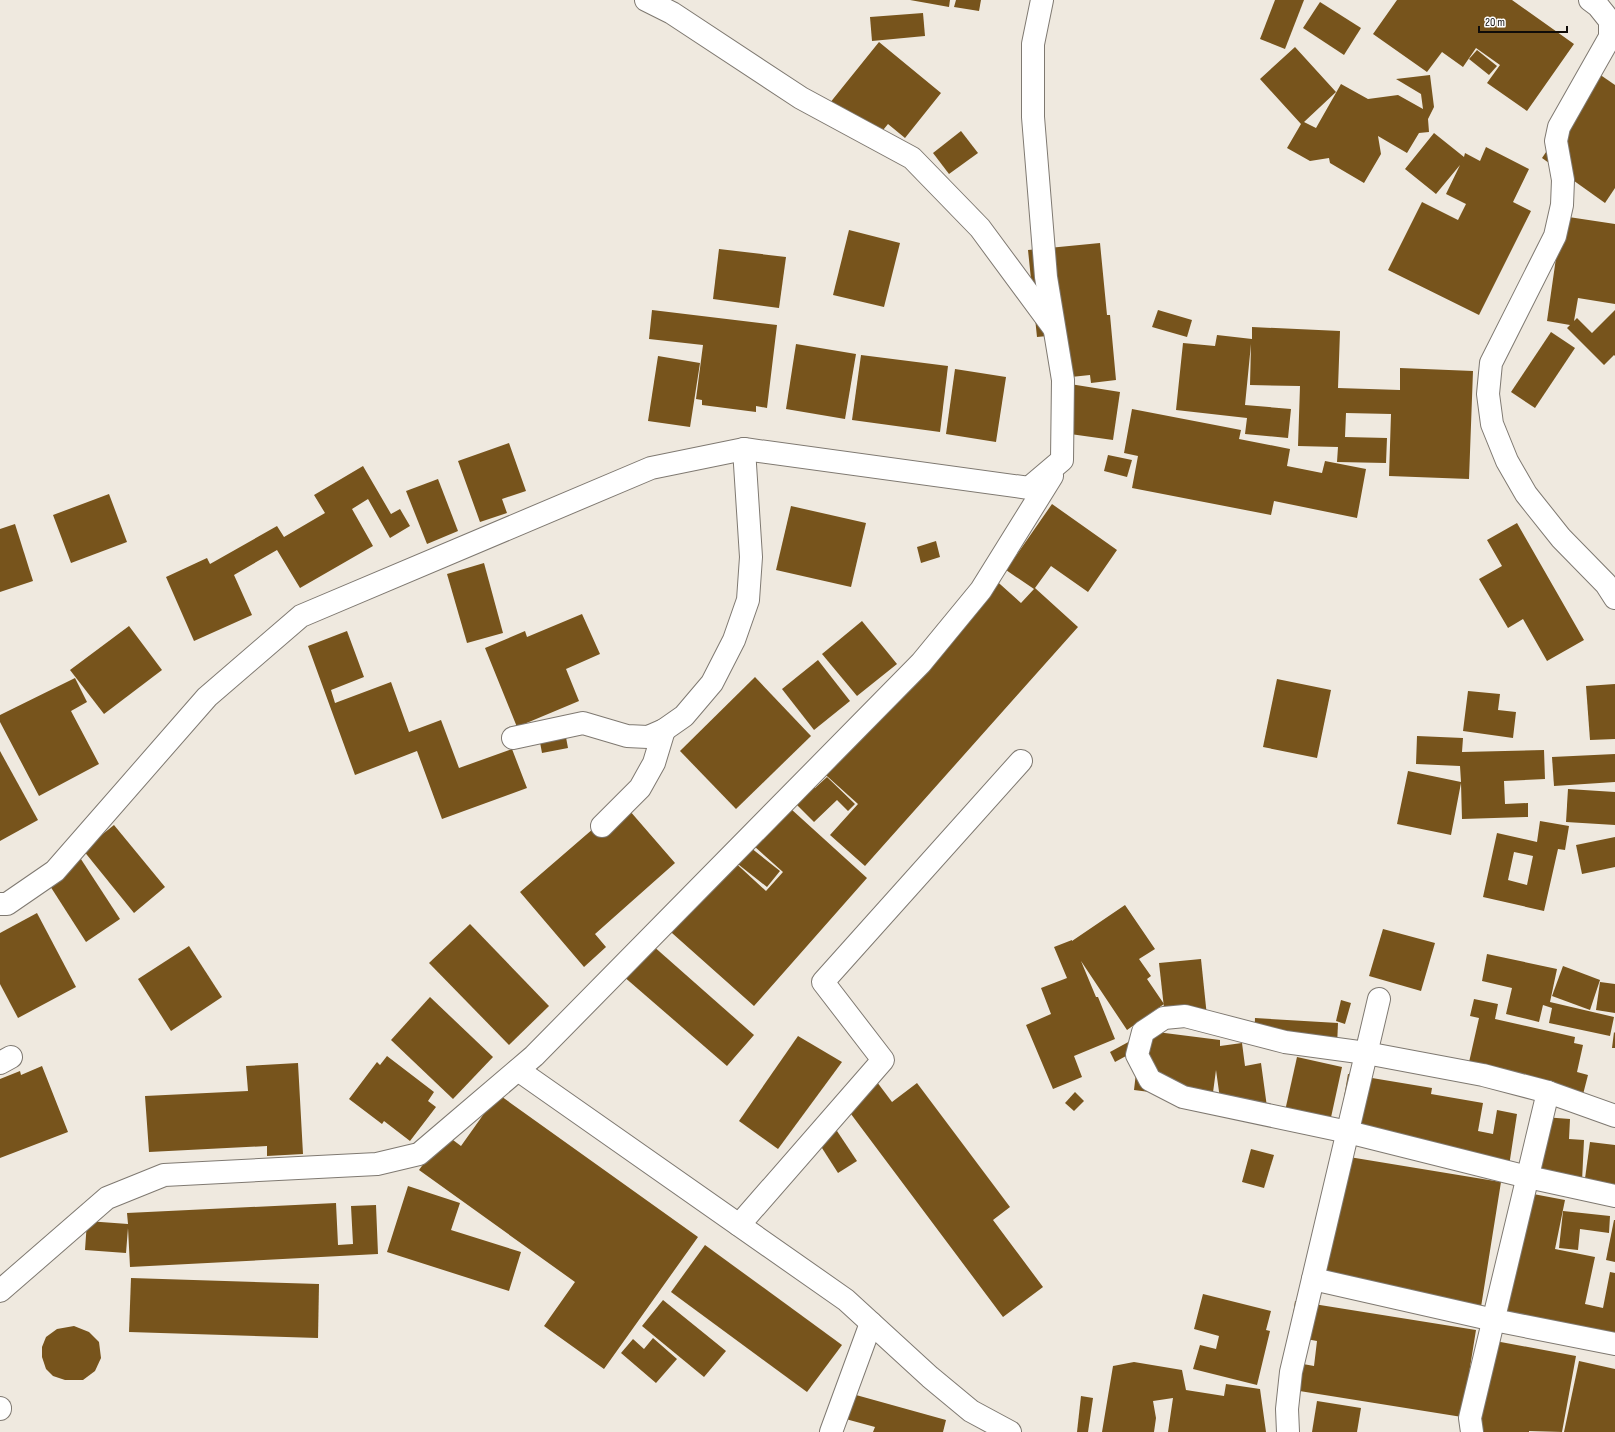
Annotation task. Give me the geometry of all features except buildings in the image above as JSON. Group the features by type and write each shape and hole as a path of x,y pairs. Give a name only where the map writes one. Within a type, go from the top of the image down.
{"street":[{"path":"646,0 672,13 801,98 912,158 980,228 1055,330"},
{"path":"0,1291 107,1198 164,1175 377,1164 420,1154 534,1056 921,663 981,590 1062,460 1064,380 1046,277 1033,117 1034,44 1042,0"},
{"path":"1590,0 1598,6 1610,21 1610,37 1559,127 1556,141 1563,180 1562,205 1555,236 1491,363 1488,394 1492,424 1507,461 1526,494 1561,538 1606,584 1615,598"},
{"path":"0,904 7,904 56,871 207,697 301,616 651,468 744,449 1029,488 1062,460"},
{"path":"513,738 583,723 627,736 648,737 664,730 684,716 712,684 734,640 748,600 751,557 744,449"},
{"path":"602,826 640,788 654,763 664,730"},
{"path":"739,1225 883,1060 823,982 1021,760"},
{"path":"1288,1432 1286,1409 1291,1372 1379,999"},
{"path":"1615,1116 1548,1092 1483,1075 1366,1053 1285,1042 1185,1016 1164,1018 1143,1032 1137,1055 1150,1080 1183,1097 1348,1132 1528,1177 1615,1196"},
{"path":"518,1070 846,1300 930,1377 989,1427 1010,1432"},
{"path":"1472,1432 1470,1418 1548,1092"},
{"path":"1313,1279 1494,1320 1615,1344"},
{"path":"831,1432 871,1323"}]}
